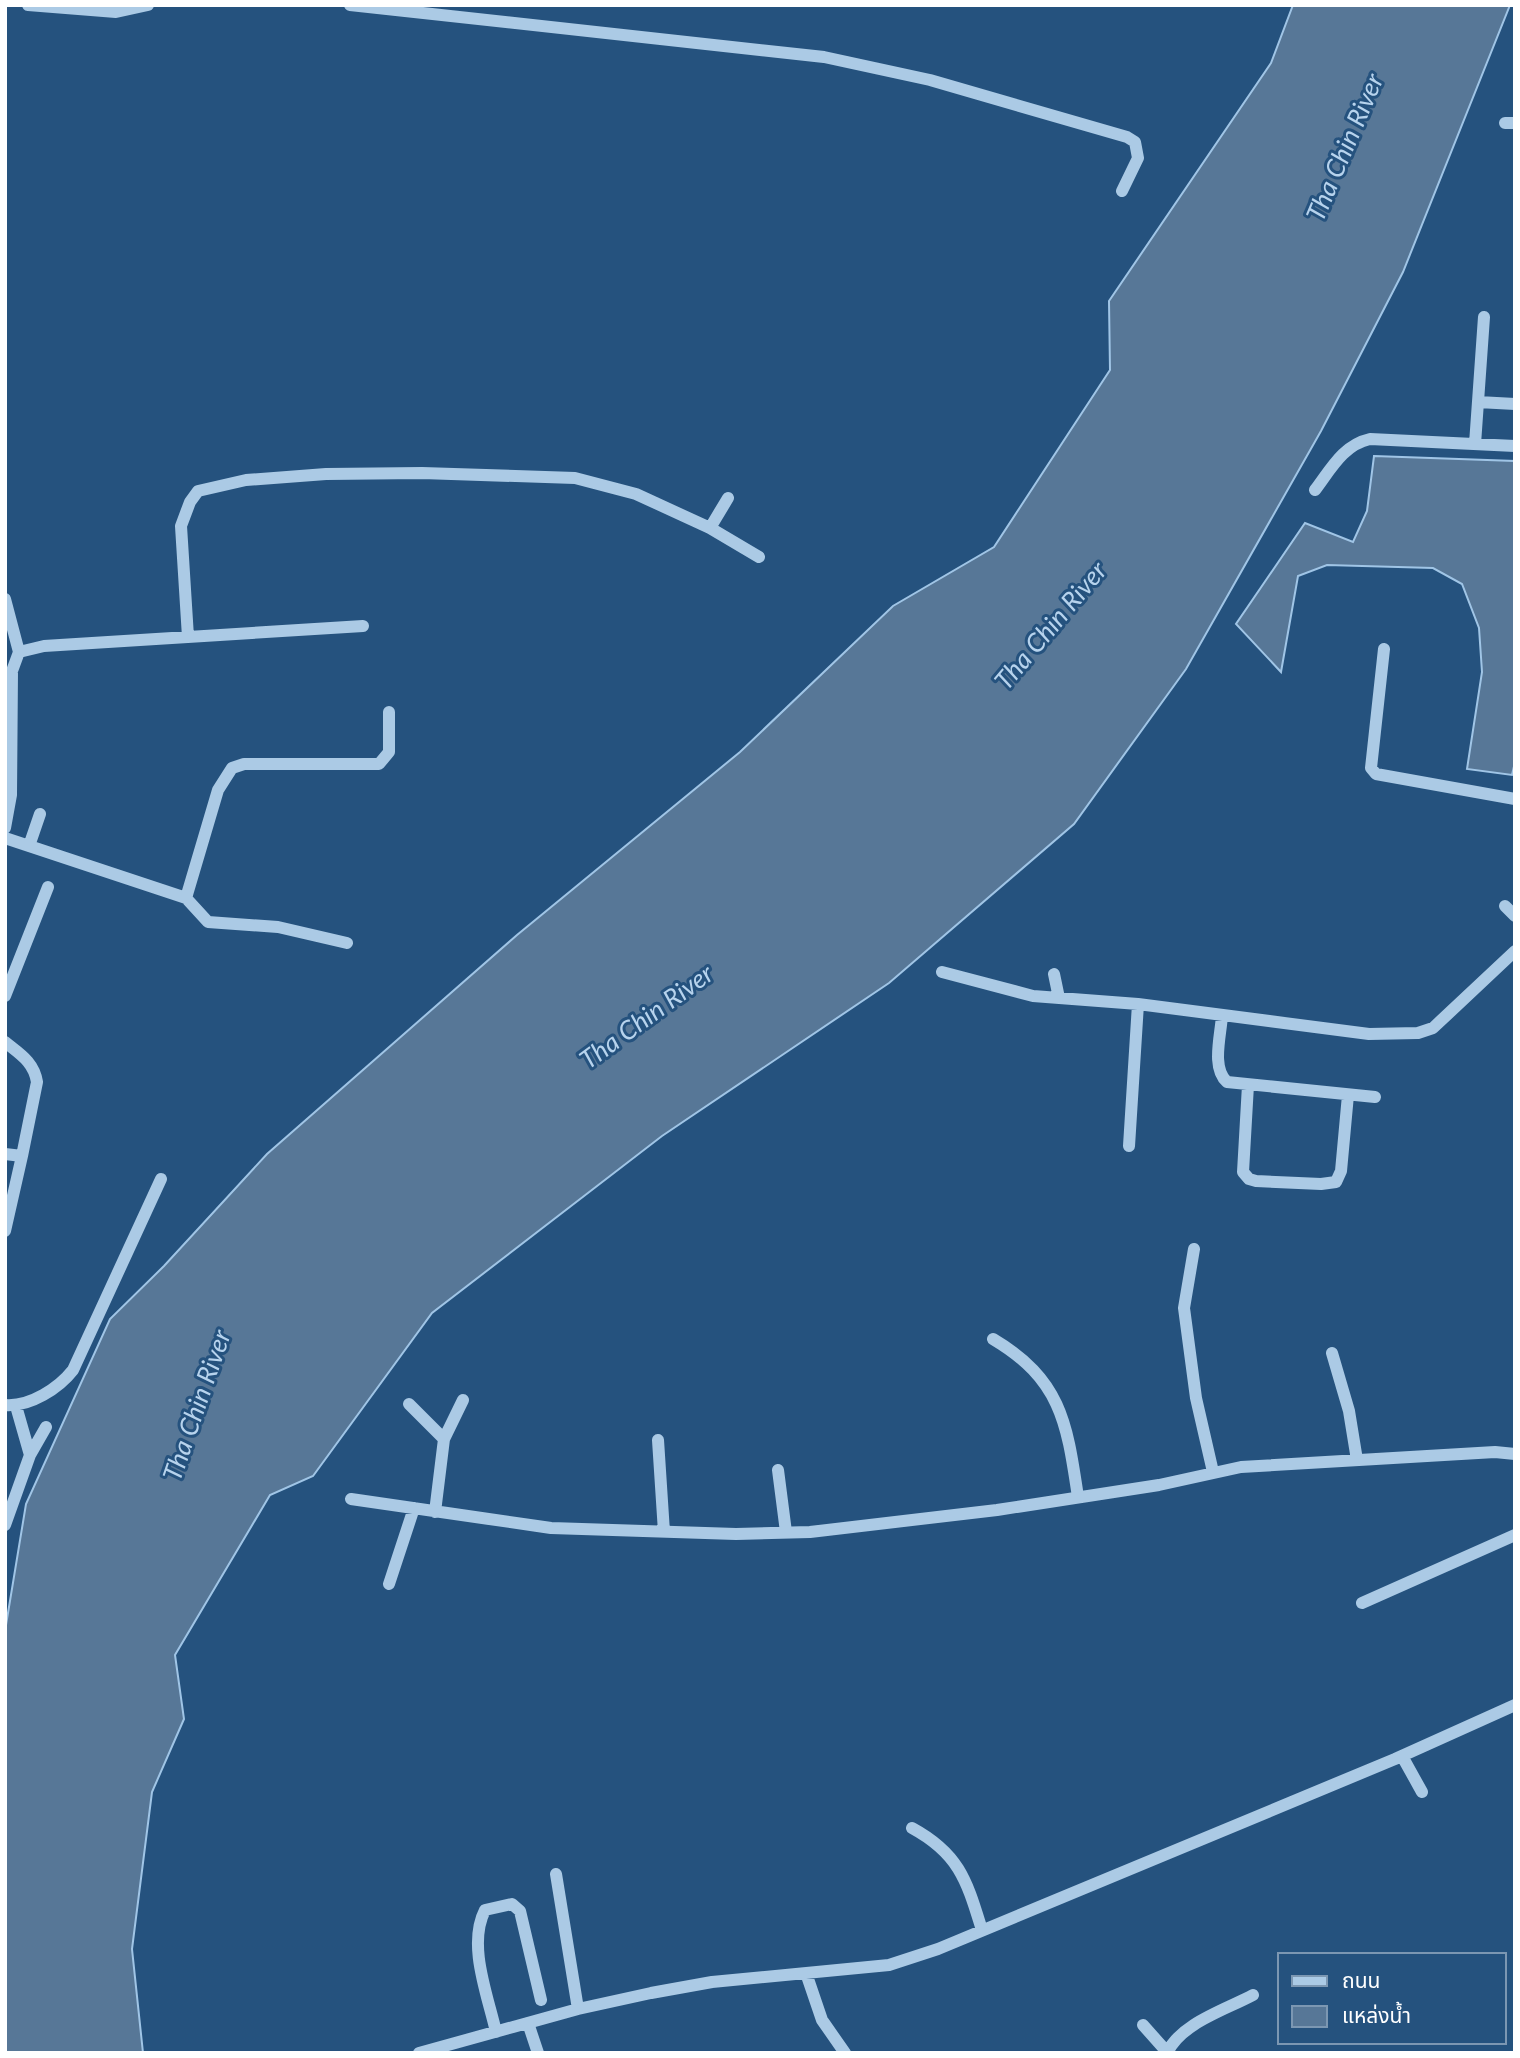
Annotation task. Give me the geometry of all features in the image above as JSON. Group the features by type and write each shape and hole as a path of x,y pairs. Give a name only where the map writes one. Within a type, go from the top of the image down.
{"street":[{"path":"28,5 116,12 148,5"},
{"path":"350,5 824,57 886,69 1127,137 1135,142 1138,158 1122,191"},
{"path":"1475,444 1484,317"},
{"path":"1478,402 1515,404"},
{"path":"1315,490 1347,449 1356,442 1370,439 1515,446"},
{"path":"188,637 181,526 190,502 198,491 207,487 326,474 422,473 575,478 636,494 710,528 759,557"},
{"path":"710,528 728,498"},
{"path":"5,599 19,652 12,671 11,795 5,828"},
{"path":"19,652 44,646 363,626"},
{"path":"1384,649 1371,758 1371,768 1376,775 1515,799"},
{"path":"186,898 218,790 232,768 244,764 379,764 390,752 389,712"},
{"path":"29,846 40,814"},
{"path":"5,838 186,898 208,922 278,927 346,943"},
{"path":"5,996 48,887"},
{"path":"1505,906 1515,916"},
{"path":"942,972 1003,989 1059,998 1139,1004 1368,1034 1418,1033 1433,1028 1451,1014 1515,951"},
{"path":"1054,974 1059,998"},
{"path":"1129,1146 1139,1004"},
{"path":"1222,1015 1218,1066 1221,1076 1227,1082 1375,1097"},
{"path":"5,1042 28,1060 36,1071 37,1082 5,1231"},
{"path":"1248,1085 1244,1172 1249,1179 1256,1181 1321,1184 1336,1182 1341,1171 1348,1094"},
{"path":"5,1154 22,1156"},
{"path":"30,1455 11,1405 62,1384 73,1370 160,1179"},
{"path":"1194,1249 1185,1308 1196,1398 1213,1472"},
{"path":"993,1339 1020,1355 1041,1378 1057,1404 1066,1423 1078,1497"},
{"path":"1332,1353 1349,1411 1357,1460"},
{"path":"435,1512 444,1439 463,1399"},
{"path":"409,1404 444,1439"},
{"path":"5,1525 30,1455 46,1427"},
{"path":"658,1440 664,1532"},
{"path":"351,1499 551,1528 786,1532 997,1510 1241,1467 1514,1454"},
{"path":"778,1470 786,1532"},
{"path":"390,1584 414,1508"},
{"path":"1362,1604 1515,1535"},
{"path":"419,2053 578,2009 712,1982 889,1965 982,1930 1402,1756 1515,1705"},
{"path":"1402,1756 1422,1792"},
{"path":"912,1828 935,1840 959,1867 982,1930"},
{"path":"556,1874 578,2009"},
{"path":"496,2032 477,1942 477,1925 485,1910 512,1904 520,1911 541,2000"},
{"path":"806,1973 822,2020 845,2053"},
{"path":"1143,2025 1167,2053 1174,2038 1253,1995"},
{"path":"528,2023 538,2053"}],"water":[{"name":"Tha Chin River","path":"1293,5 1510,5 1403,272 1321,431 1186,669 1074,824 889,983 662,1136 432,1313 313,1476 270,1495 175,1655 184,1719 152,1792 132,1949 143,2053 5,2053 5,1631 26,1504 110,1319 164,1266 267,1154 517,935 740,752 893,606 994,547 1110,370 1109,301 1271,63"},
{"path":"1374,456 1515,461 1515,762 1512,775 1467,769 1482,672 1479,628 1462,584 1433,568 1327,565 1298,576 1281,672 1236,624 1305,523 1353,542 1367,511"}]}
